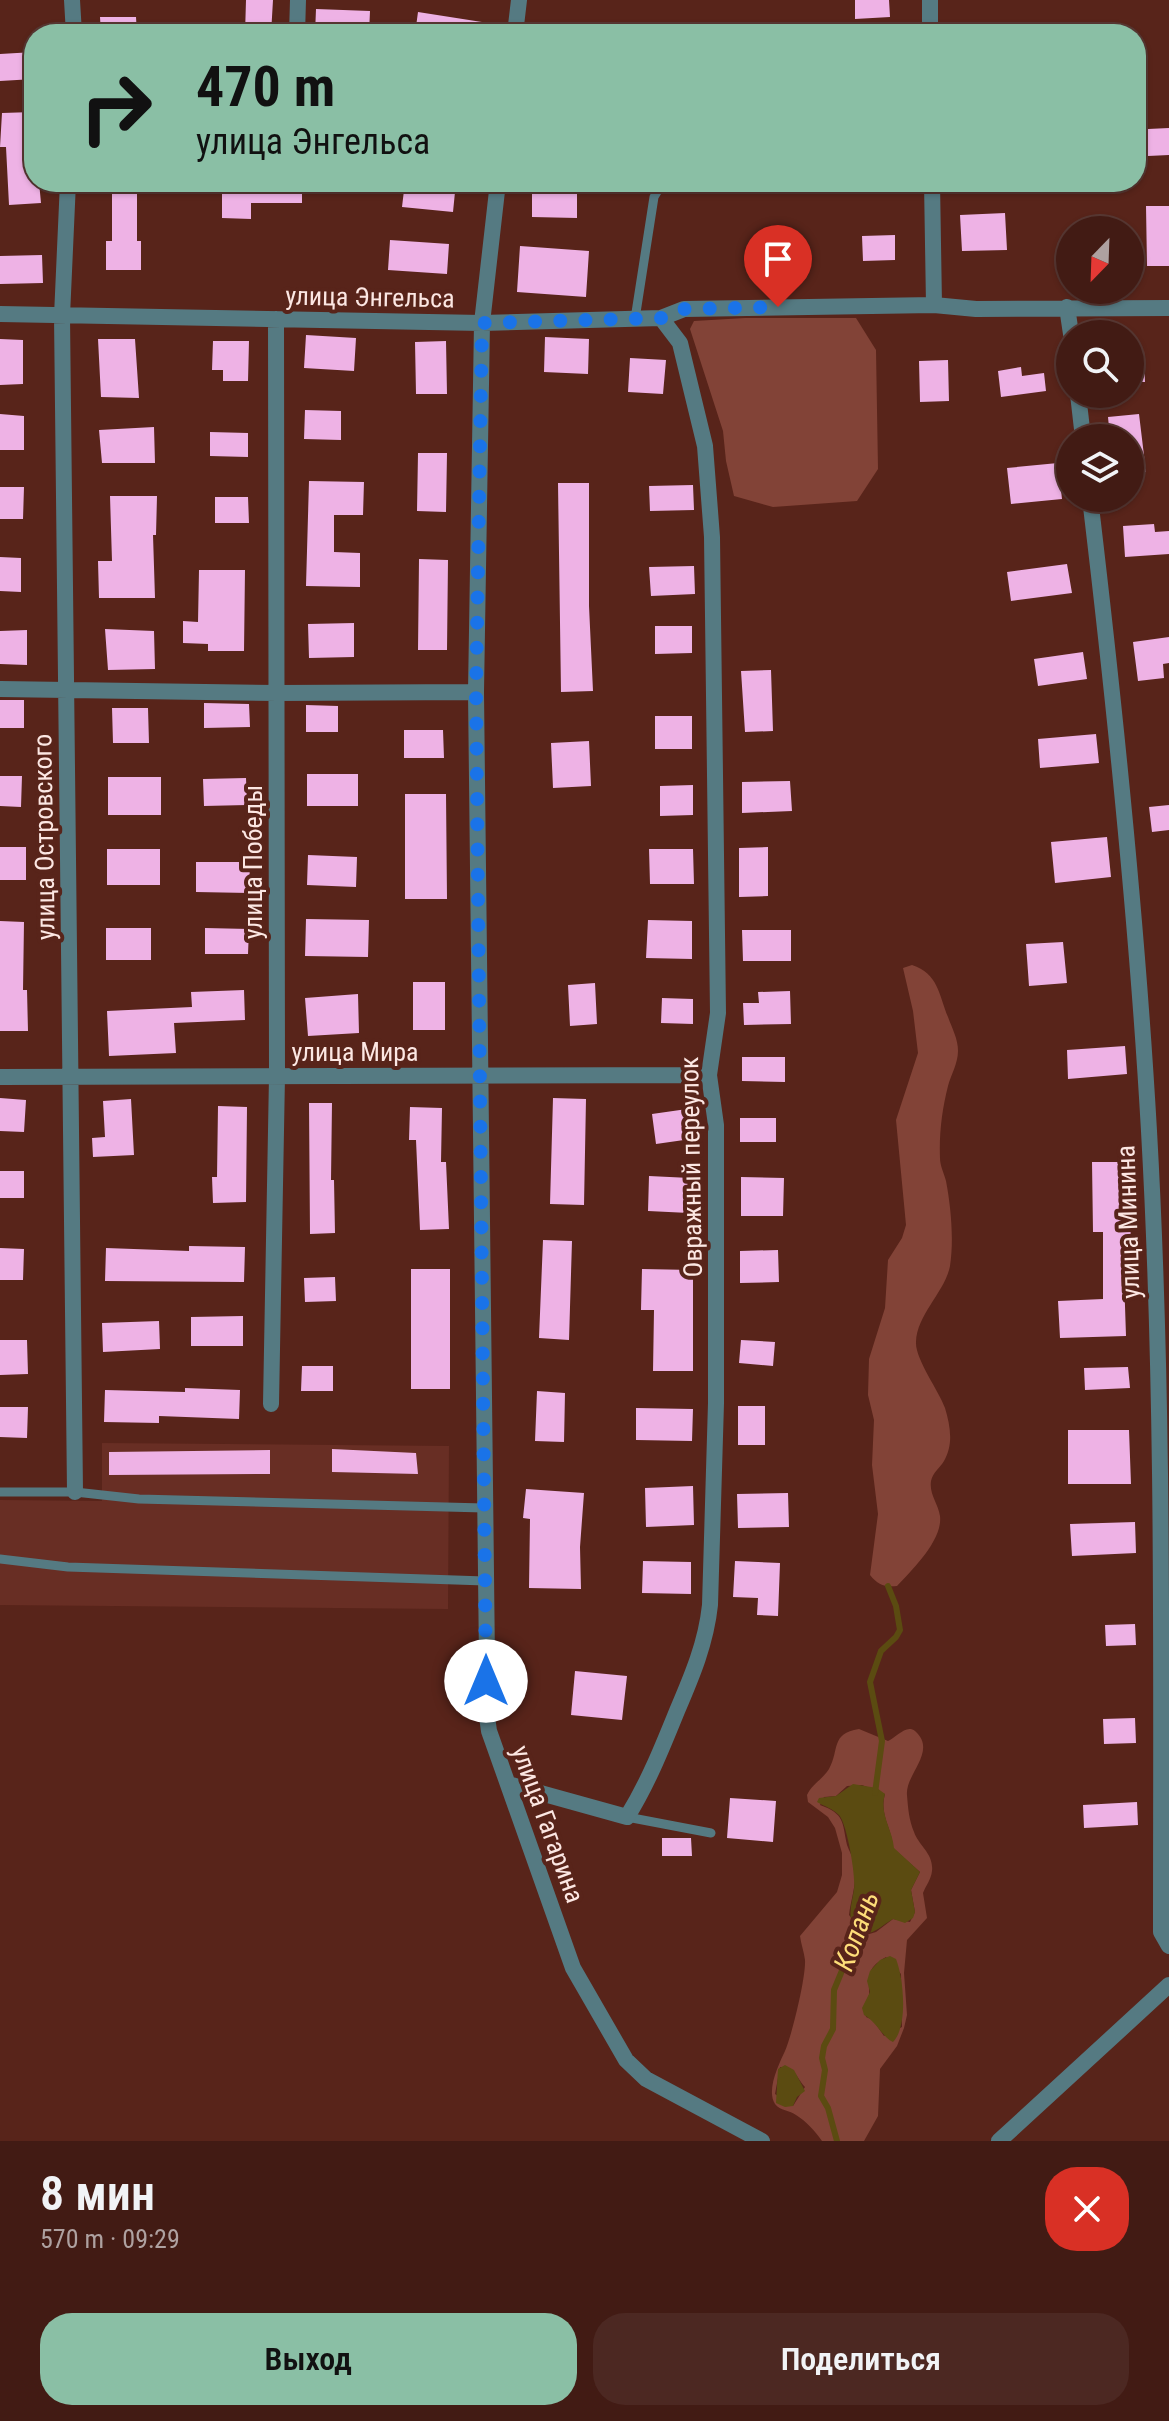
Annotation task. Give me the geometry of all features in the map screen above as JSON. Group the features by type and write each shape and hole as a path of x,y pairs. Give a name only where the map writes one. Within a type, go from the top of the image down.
{"street":[{"path":"72,0 73,24"},
{"path":"297,24 298,0"},
{"path":"516,24 519,0"},
{"path":"930,0 930,24"},
{"name":"улица Островского","path":"68,192 62,316 75,1492"},
{"name":"улица Гагарина","path":"497,192 482,323 476,692 485,1702 489,1731 573,1968 626,2060 646,2079 762,2141"},
{"path":"932,192 934,305"},
{"name":"улица Энгельса","path":"0,314 482,323 661,318 684,309 934,305 976,309 1169,308"},
{"path":"1067,307 1069,320"},
{"name":"Овражный переулок","path":"627,1817 650,1779 707,1633 716,1403 716,1125 709,1075 718,1013 712,537 705,446 680,343 661,318"},
{"name":"улица Победы","path":"271,1404 277,1076 276,319"},
{"name":"улица Минина","path":"1092,512 1123,780 1149,1131 1161,1514 1161,1932 1169,1946"},
{"path":"0,689 476,692"},
{"name":"улица Мира","path":"0,1077 709,1075"},
{"path":"508,1784 627,1817"},
{"path":"999,2141 1169,1985"}],"lane":[{"path":"635,319 657,192"},
{"path":"0,1492 75,1492 139,1499 484,1508"},
{"path":"0,1559 68,1567 485,1581"},
{"path":"627,1817 711,1833"}],"shaded area":[{"path":"856,318 876,350 878,469 857,501 773,507 734,496 723,431 690,329 694,321"},
{"path":"912,965 927,973 936,986 958,1047 944,1104 940,1140 940,1161 951,1212 950,1266 943,1285 921,1322 916,1342 919,1357 945,1408 950,1441 947,1455 931,1481 940,1516 937,1535 897,1586 888,1586 870,1575 878,1514 872,1465 874,1420 868,1395 869,1359 885,1308 888,1260 906,1225 896,1120 918,1053 903,968"},
{"path":"102,1443 449,1446 448,1609 0,1605 0,1500 102,1501"},
{"path":"859,1729 888,1741 912,1729 921,1739 922,1755 908,1787 907,1800 912,1827 929,1855 932,1871 923,1893 927,1918 907,1940 904,1973 907,2015 897,2046 880,2069 878,2116 864,2141 822,2141 794,2113 777,2106 772,2092 801,1992 805,1960 800,1936 837,1892 842,1875 842,1853 835,1828 828,1817 808,1802 807,1795 829,1769 837,1743 850,1731","holes":["862,1785 885,1794 884,1809 893,1848 920,1872 911,1890 915,1912 910,1922 893,1919 876,1932 866,1935 849,1915 855,1870 843,1825 834,1812 820,1805 824,1797 836,1796 847,1786","886,1957 901,1974 902,2027 884,2036 873,2020 866,2017 870,1974","780,2067 792,2070 805,2087 793,2106 775,2094"]}],"water":[{"path":"853,1784 877,1788 885,1794 885,1815 894,1848 920,1872 911,1890 915,1912 913,1918 905,1923 893,1919 867,1933 856,1931 851,1920 854,1873 842,1820 837,1813 817,1802 819,1798 836,1796"},
{"path":"890,1956 896,1959 903,1990 901,2026 893,2042 864,2015 862,2008 870,1992 867,1981 870,1971 880,1960"},
{"path":"785,2065 794,2070 805,2091 797,2097 793,2106 785,2107 776,2103 778,2069"}],"building":[{"path":"246,0 273,0 272,24 245,24"},
{"path":"855,0 889,0 890,17 855,19"},
{"path":"316,9 370,11 369,24 315,24"},
{"path":"418,12 495,24 416,24"},
{"path":"100,17 136,17 136,24 100,24"},
{"path":"24,53 24,80 0,81 0,54"},
{"path":"24,112 24,192 40,192 41,203 9,205 6,147 0,147 2,113"},
{"path":"1169,128 1169,155 1148,156 1148,129"},
{"path":"112,192 137,192 137,241 141,241 141,270 106,270 106,241 112,241"},
{"path":"222,192 302,192 302,203 251,203 251,219 222,218"},
{"path":"404,192 455,192 453,212 402,207"},
{"path":"532,192 577,192 577,218 532,217"},
{"path":"1146,206 1169,206 1169,266 1147,266"},
{"path":"1005,213 1007,250 962,251 960,215"},
{"path":"895,235 895,260 863,261 862,236"},
{"path":"390,240 449,244 447,274 388,270"},
{"path":"520,246 589,251 586,297 517,292"},
{"path":"42,255 43,283 0,284 0,256"},
{"path":"306,335 356,338 354,371 304,368"},
{"path":"545,337 589,339 588,374 544,372"},
{"path":"0,339 23,340 23,384 0,385"},
{"path":"98,339 135,339 139,398 101,397"},
{"path":"213,341 249,341 248,381 223,381 223,370 212,370"},
{"path":"446,341 447,394 416,394 415,342"},
{"path":"630,358 666,360 663,394 628,392"},
{"path":"948,360 949,401 920,402 919,361"},
{"path":"1021,367 1022,376 1044,373 1046,391 1001,397 998,371"},
{"path":"305,410 341,411 341,440 304,439"},
{"path":"0,414 24,416 24,450 0,450"},
{"path":"1139,414 1140,424 1109,424 1108,417"},
{"path":"154,427 155,463 102,463 99,430"},
{"path":"210,432 248,433 248,457 210,456"},
{"path":"418,453 447,453 446,512 417,511"},
{"path":"1056,463 1056,500 1011,504 1007,468"},
{"path":"309,481 364,482 363,515 334,515 334,552 360,553 360,587 306,586"},
{"path":"558,483 589,483 593,691 561,692"},
{"path":"693,485 694,510 650,511 649,486"},
{"path":"0,487 24,487 23,519 0,519"},
{"path":"110,496 157,496 156,535 153,535 155,598 99,598 98,561 112,561"},
{"path":"215,497 248,497 249,523 215,523"},
{"path":"1154,524 1155,532 1169,531 1169,554 1125,557 1123,526"},
{"path":"0,557 21,558 21,592 0,591"},
{"path":"419,559 448,560 447,650 418,650"},
{"path":"1067,564 1072,593 1011,601 1007,572"},
{"path":"694,566 695,594 651,596 649,567"},
{"path":"199,570 245,570 244,651 208,651 208,644 183,643 183,621 198,622"},
{"path":"354,623 354,657 309,658 308,624"},
{"path":"655,626 692,626 692,653 655,654"},
{"path":"105,629 154,631 155,669 108,670"},
{"path":"27,630 27,665 0,664 0,631"},
{"path":"1169,637 1169,663 1163,664 1164,678 1138,681 1133,642"},
{"path":"1083,652 1087,679 1038,686 1034,659"},
{"path":"771,670 773,731 745,732 741,671"},
{"path":"0,700 24,700 24,728 0,728"},
{"path":"204,703 249,704 250,727 204,728"},
{"path":"306,705 338,706 338,732 306,732"},
{"path":"112,708 148,708 149,743 113,743"},
{"path":"655,716 692,716 692,749 655,749"},
{"path":"404,730 443,730 444,758 404,758"},
{"path":"1096,734 1099,763 1040,768 1038,739"},
{"path":"589,741 591,786 553,788 551,743"},
{"path":"307,774 358,774 358,806 307,806"},
{"path":"0,776 22,776 21,807 0,806"},
{"path":"108,777 161,777 161,815 108,815"},
{"path":"246,778 247,805 204,806 203,779"},
{"path":"790,781 792,811 742,813 742,782"},
{"path":"693,785 693,815 660,816 660,786"},
{"path":"405,794 446,794 447,899 405,899"},
{"path":"1169,805 1169,830 1152,832 1149,807"},
{"path":"1107,837 1111,877 1055,883 1051,842"},
{"path":"0,847 26,847 26,880 0,880"},
{"path":"768,847 768,896 739,897 739,848"},
{"path":"107,849 160,849 160,885 107,885"},
{"path":"649,849 693,849 694,884 650,884"},
{"path":"308,855 357,857 356,887 307,885"},
{"path":"196,862 250,862 249,893 196,892"},
{"path":"306,919 369,920 368,957 305,956"},
{"path":"648,920 692,921 692,959 646,958"},
{"path":"0,921 24,922 23,990 27,990 28,1031 0,1031"},
{"path":"106,928 151,928 151,960 106,960"},
{"path":"205,928 249,929 248,954 205,954"},
{"path":"742,930 791,930 791,961 743,961"},
{"path":"1063,942 1067,983 1029,986 1026,944"},
{"path":"413,982 445,982 445,1030 413,1030"},
{"path":"595,983 597,1024 570,1026 568,985"},
{"path":"244,990 245,1020 174,1023 176,1053 109,1056 107,1011 192,1007 191,992"},
{"path":"790,991 791,1024 744,1025 743,1003 759,1003 758,992"},
{"path":"358,994 359,1033 308,1036 305,998"},
{"path":"662,998 693,999 693,1024 661,1023"},
{"path":"1125,1046 1127,1074 1068,1079 1067,1050"},
{"path":"742,1057 785,1057 785,1082 742,1081"},
{"path":"0,1098 26,1100 24,1132 0,1131"},
{"path":"553,1098 586,1099 584,1205 550,1204"},
{"path":"131,1099 134,1155 93,1157 92,1138 105,1137 103,1101"},
{"path":"309,1103 332,1103 331,1180 334,1180 335,1233 310,1234"},
{"path":"218,1106 247,1107 246,1202 213,1203 212,1177 217,1177"},
{"path":"410,1107 442,1108 441,1162 446,1162 449,1229 420,1230 416,1140 409,1140"},
{"path":"694,1108 698,1138 656,1144 652,1114"},
{"path":"740,1118 776,1118 776,1142 740,1142"},
{"path":"1092,1162 1129,1162 1131,1251 1137,1251 1137,1276 1124,1276 1126,1336 1060,1338 1058,1301 1103,1299 1103,1232 1093,1232"},
{"path":"0,1171 24,1171 24,1198 0,1198"},
{"path":"649,1176 690,1178 689,1213 648,1211"},
{"path":"741,1177 784,1178 783,1216 741,1216"},
{"path":"543,1240 572,1241 569,1340 539,1338"},
{"path":"189,1246 245,1247 244,1282 105,1281 106,1248 189,1251"},
{"path":"0,1248 24,1249 23,1280 0,1280"},
{"path":"778,1250 779,1282 740,1283 740,1251"},
{"path":"411,1269 450,1269 450,1389 411,1389"},
{"path":"642,1269 693,1270 693,1371 653,1371 654,1310 641,1310"},
{"path":"335,1277 336,1301 305,1302 304,1278"},
{"path":"243,1316 243,1346 191,1346 191,1317"},
{"path":"159,1321 160,1349 103,1352 102,1323"},
{"path":"0,1340 27,1340 28,1374 0,1375"},
{"path":"741,1340 775,1342 773,1366 739,1363"},
{"path":"302,1366 333,1366 333,1391 301,1391"},
{"path":"1128,1367 1130,1388 1085,1390 1084,1368"},
{"path":"185,1388 240,1390 239,1419 159,1416 159,1423 104,1422 105,1390 185,1392"},
{"path":"537,1391 565,1393 564,1442 535,1441"},
{"path":"738,1406 765,1406 765,1445 738,1445"},
{"path":"0,1407 28,1407 27,1438 0,1437"},
{"path":"636,1408 693,1409 692,1441 636,1440"},
{"path":"1068,1430 1129,1430 1131,1484 1068,1484"},
{"path":"332,1449 416,1453 418,1474 332,1472"},
{"path":"270,1450 270,1474 109,1475 109,1452"},
{"path":"693,1486 694,1525 646,1527 645,1488"},
{"path":"526,1489 584,1493 581,1589 529,1588 530,1519 523,1518"},
{"path":"788,1493 789,1527 738,1528 737,1494"},
{"path":"1135,1522 1136,1553 1072,1556 1070,1524"},
{"path":"643,1561 691,1562 691,1594 642,1593"},
{"path":"735,1561 780,1563 778,1616 757,1615 758,1598 733,1597"},
{"path":"1135,1624 1136,1645 1106,1646 1105,1625"},
{"path":"575,1671 627,1676 622,1720 571,1715"},
{"path":"1135,1718 1136,1743 1104,1744 1103,1719"},
{"path":"730,1798 776,1801 773,1842 727,1838"},
{"path":"1137,1802 1138,1825 1084,1828 1083,1805"},
{"path":"662,1838 691,1838 692,1856 662,1856"}],"waterway":[{"name":"Копань","path":"875,1793 882,1741 870,1682 881,1651 900,1630 896,1606 888,1586"},
{"name":"Копань","path":"837,2141 828,2108 821,2096 825,2070 822,2058 833,2029 834,1990 860,1927"}],"route":[{"path":"486,1681 476,692 482,323 661,318 684,309 778,307"}]}
